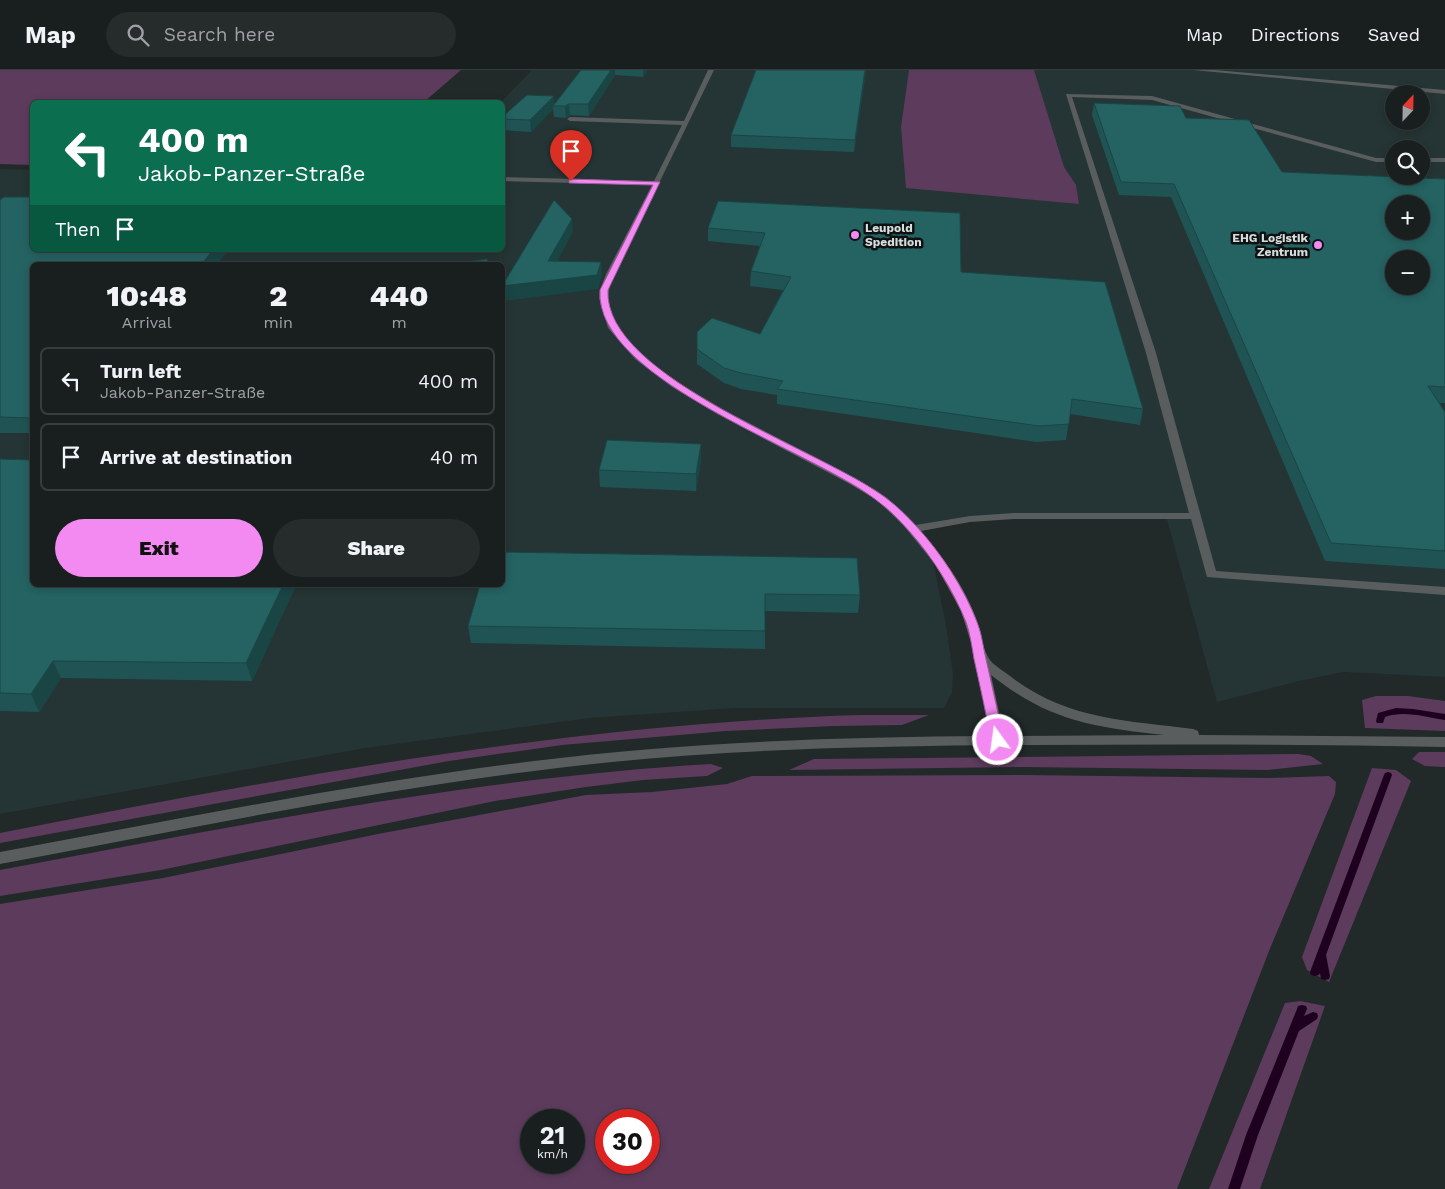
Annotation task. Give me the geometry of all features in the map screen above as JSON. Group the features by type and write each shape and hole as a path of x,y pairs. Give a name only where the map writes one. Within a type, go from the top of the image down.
{"street":[{"path":"710,70 686,124 604,290 603,301 608,316 617,333 636,354 689,394 847,478 883,500 913,529 931,551 956,591 972,623 998,740"},
{"path":"1196,70 1445,92"},
{"path":"1385,160 1376,160 1152,98 1068,95 1151,353 1211,574 1445,591"},
{"path":"570,120 686,124"},
{"path":"1430,160 1445,160"},
{"path":"505,179 657,183"},
{"path":"913,529 970,519 1014,516 1195,516"},
{"path":"981,659 1017,689 1043,703 1074,715 1240,740"},
{"path":"0,858 361,792 613,756 709,749 898,741 1240,740 1445,742"}],"shaded area":[{"path":"0,70 461,70 426,100 30,100 30,165 0,164"},
{"path":"532,70 1445,70 1445,677 1343,672 1217,702 1166,516 1013,515 911,528 931,552 946,625 953,674 952,692 944,708 735,708 590,718 365,748 0,814 0,169 30,170 30,252 505,252 505,100 503,100"},
{"path":"909,70 1034,70 1064,167 1076,185 1079,204 906,188 901,127"},
{"path":"1376,696 1408,696 1445,701 1445,731 1365,728 1362,700"},
{"path":"860,715 929,715 902,725 726,731 562,745 449,761 0,843 0,833 213,792 428,756 643,729 751,720"},
{"path":"1419,752 1445,752 1445,767 1425,766 1412,759"},
{"path":"1298,754 1311,756 1323,764 1267,770 1024,767 789,770 814,759"},
{"path":"711,764 723,768 707,776 643,780 495,801 161,870 0,896 0,870 177,837 443,792 532,780"},
{"path":"1372,768 1396,770 1411,781 1329,982 1307,970 1302,957"},
{"path":"1024,775 1269,778 1329,776 1336,782 1335,794 1269,951 1177,1189 0,1189 0,904 163,878 378,834 586,795 652,792 727,784 752,776"},
{"path":"1300,1001 1325,1006 1260,1189 1209,1189 1285,1003"}],"building":[{"path":"581,70 611,70 588,104 553,106"},
{"path":"756,70 865,70 855,140 731,135"},
{"path":"527,95 554,96 530,120 505,119 505,114"},
{"path":"1094,103 1180,106 1186,118 1249,120 1282,172 1385,176 1385,185 1430,185 1430,178 1445,179 1445,387 1428,386 1445,412 1445,551 1331,543 1174,184 1121,182"},
{"path":"4,197 30,197 30,252 211,252 203,262 30,262 30,418 0,417 0,200"},
{"path":"554,200 572,219 548,261 601,262 597,275 505,286 505,281"},
{"path":"718,201 960,213 961,272 1105,282 1143,409 1072,399 1069,424 1039,426 777,389 783,381 724,368 697,349 697,332 712,318 760,334 791,277 751,271 765,233 708,228"},
{"path":"487,259 488,262 466,262"},
{"path":"607,440 701,444 696,474 599,470"},
{"path":"0,459 30,460 30,587 282,587 246,663 53,661 31,694 0,693"},
{"path":"505,552 857,558 860,595 765,594 765,631 468,626 479,587 505,587"}],"waterway":[{"path":"1380,721 1381,715 1396,711 1445,717"},
{"path":"1315,972 1388,775"},
{"path":"1322,956 1325,976"},
{"path":"1234,1189 1252,1135 1302,1009"},
{"path":"1296,1027 1313,1016"}],"place":[{"name":"Leupold Spedition","path":"855,235"},
{"name":"EHG Logistik Zentrum","path":"1318,245"}],"route":[{"path":"571,181 657,183 604,290 603,301 617,333 636,354 689,394 727,416 847,478 883,500 913,529 931,551 956,591 972,623 981,659 990,712 998,740"}]}
